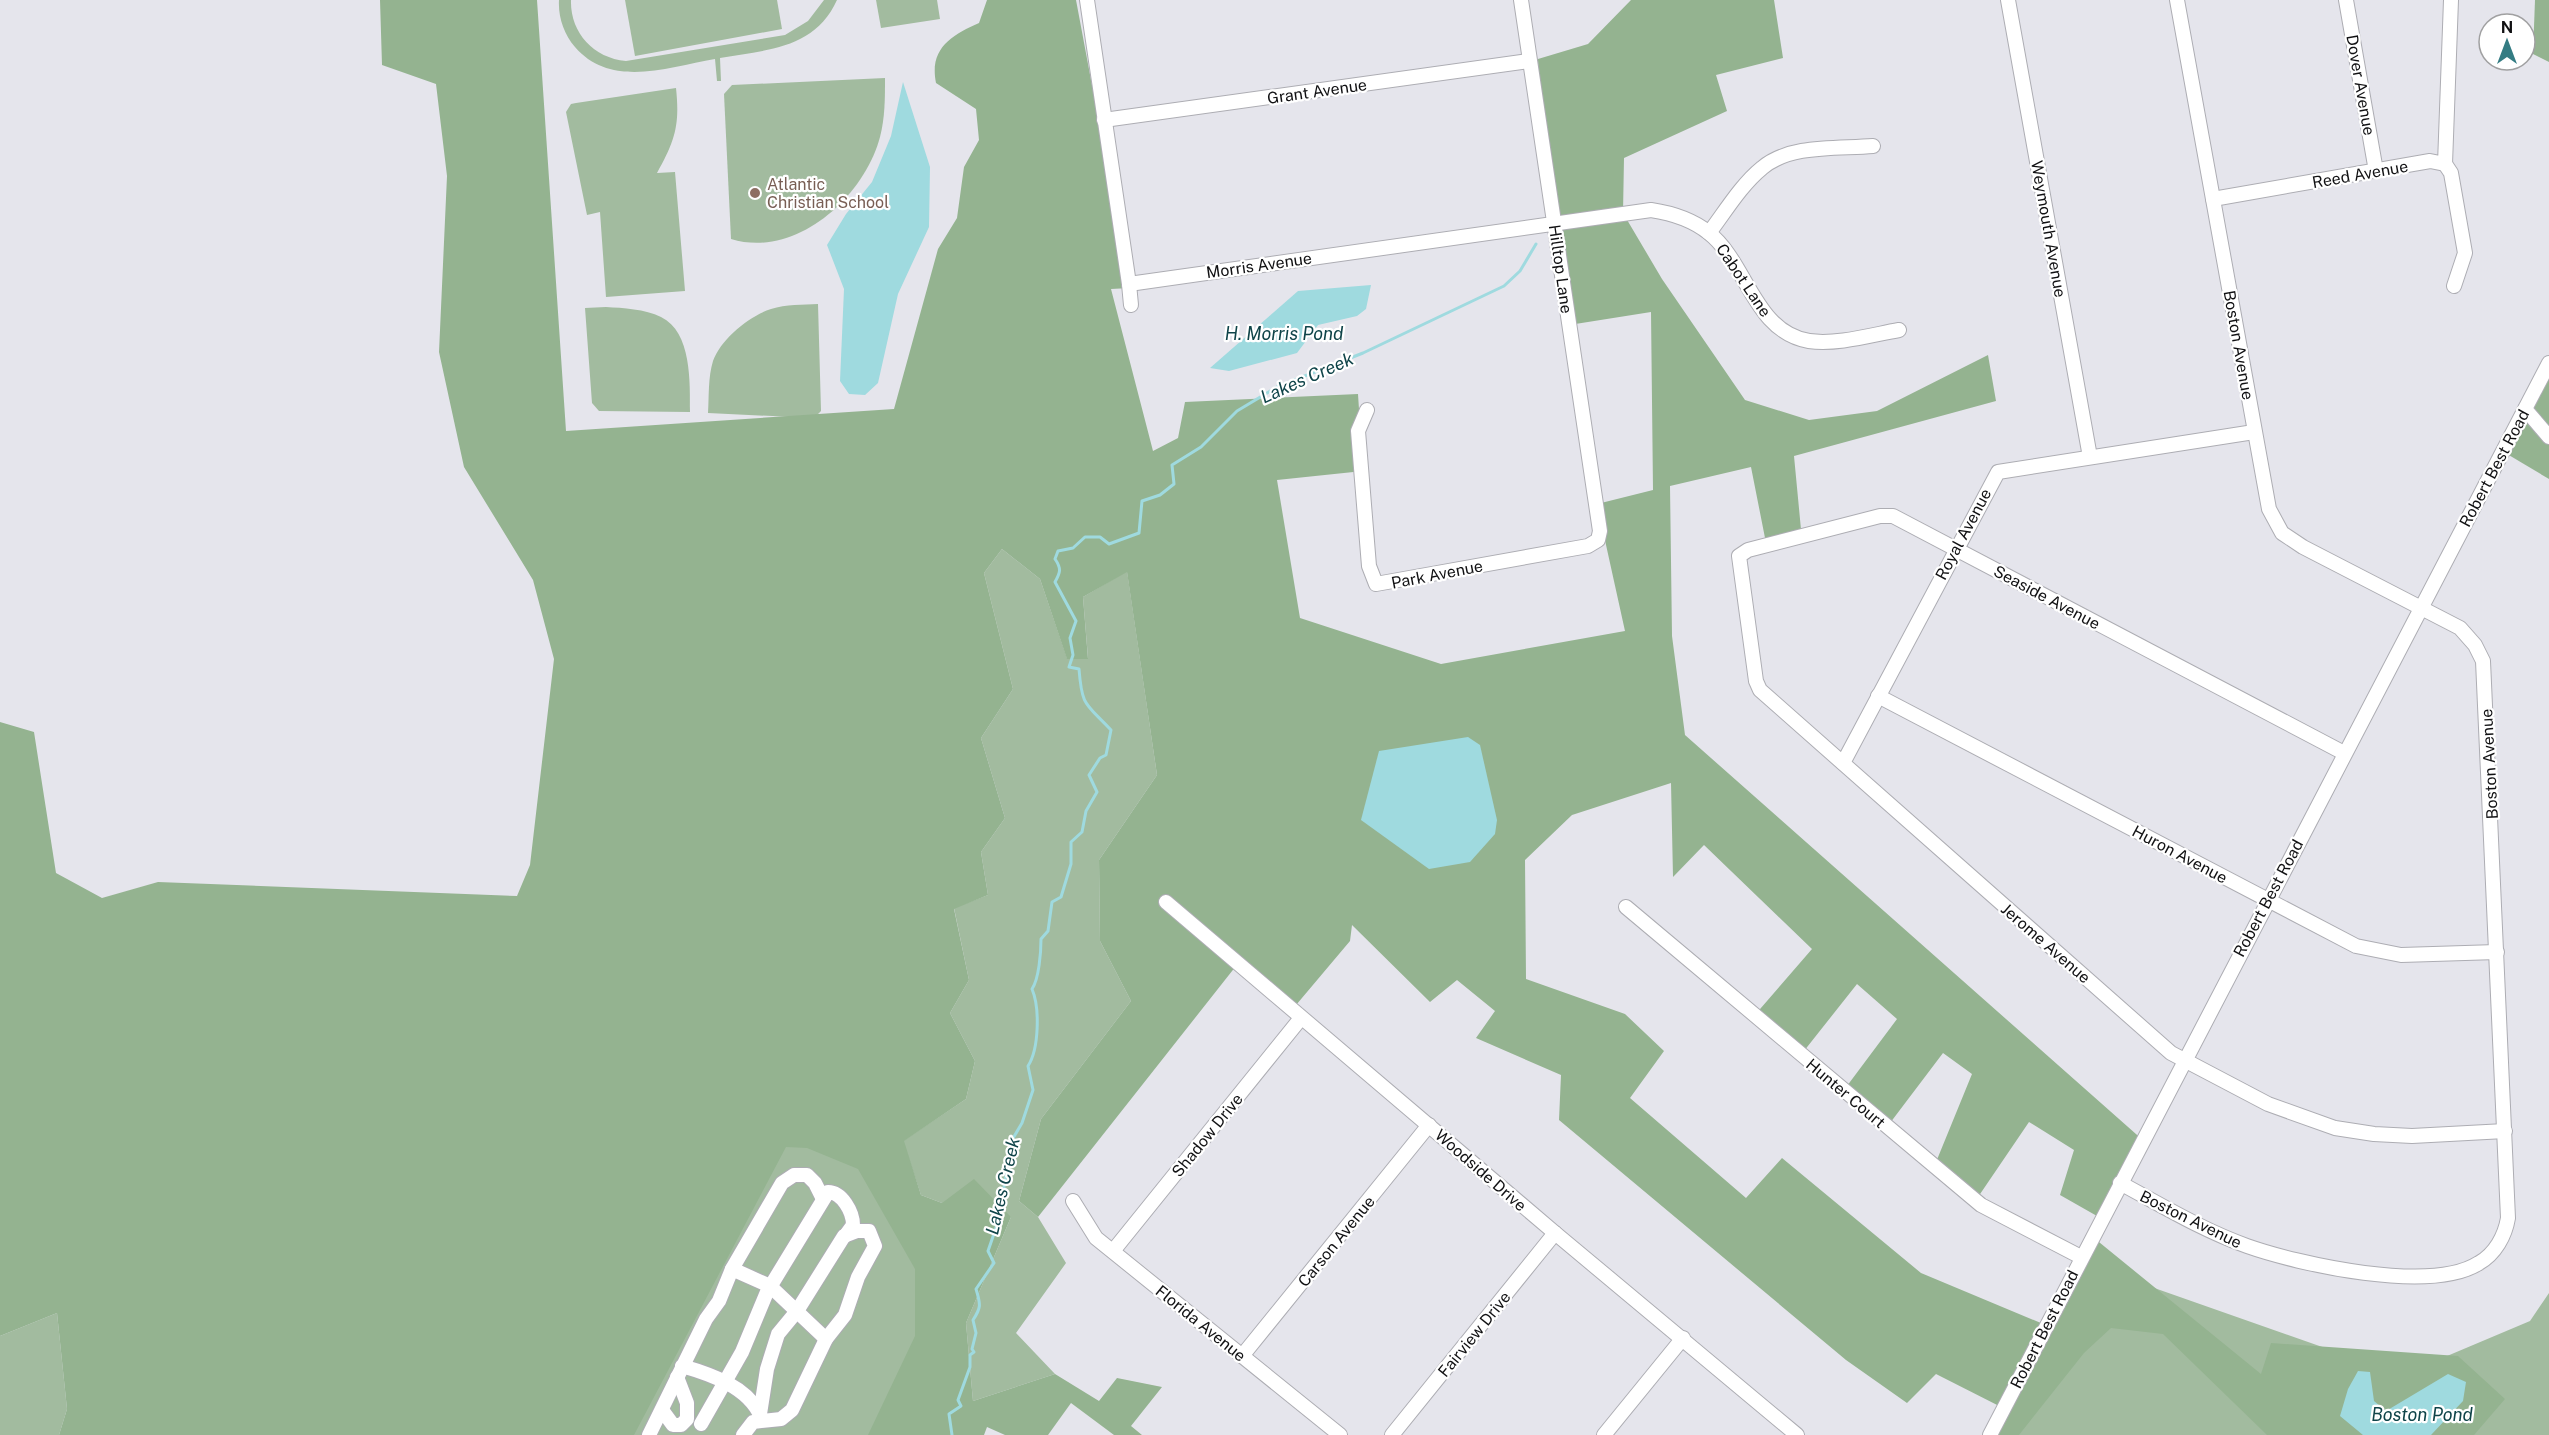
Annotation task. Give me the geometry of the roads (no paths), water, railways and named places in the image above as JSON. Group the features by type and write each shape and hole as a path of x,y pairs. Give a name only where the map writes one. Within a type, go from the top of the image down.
{"street":[{"path":"1087,0 1131,305"},
{"name":"Hilltop Lane","path":"1521,0 1599,538"},
{"name":"Weymouth Avenue","path":"2008,0 2090,457"},
{"name":"Boston Avenue","path":"2120,1183 2224,1237 2290,1259 2376,1274 2454,1273 2478,1264 2486,1258 2497,1246 2507,1225 2505,1131 2483,661 2467,634 2421,607 2303,547 2282,533 2268,505 2177,0"},
{"name":"Dover Avenue","path":"2346,0 2376,171"},
{"path":"2451,0 2445,164 2451,173 2465,253 2454,286"},
{"name":"Grant Avenue","path":"1104,120 1529,61"},
{"path":"1709,233 1745,186 1769,163 1791,153 1873,146"},
{"name":"Reed Avenue","path":"2213,199 2430,161 2445,164"},
{"name":"Cabot Lane","path":"1554,223 1651,210 1677,216 1709,233 1728,253 1766,315 1789,334 1807,341 1822,342 1899,330"},
{"name":"Morris Avenue","path":"1129,284 1554,223"},
{"name":"Robert Best Road","path":"1990,1435 2183,1060 2549,363"},
{"name":"Park Avenue","path":"1367,410 1358,431 1370,566 1376,584 1588,546 1599,538"},
{"path":"2525,410 2549,437"},
{"name":"Royal Avenue","path":"1843,763 1955,548 1998,472 2254,432"},
{"name":"Seaside Avenue","path":"1739,556 1748,550 1885,516 1898,518 2344,753"},
{"name":"Jerome Avenue","path":"1739,556 1758,686 2171,1053 2268,1104 2335,1128 2374,1134 2412,1136 2505,1131"},
{"name":"Huron Avenue","path":"1878,696 2355,946 2377,953 2411,956 2497,952"},
{"name":"Woodside Drive","path":"1166,902 1555,1233 1797,1435"},
{"name":"Hunter Court","path":"1626,907 1981,1205 2081,1257"},
{"name":"Shadow Drive","path":"1113,1251 1301,1018"},
{"name":"Carson Avenue","path":"1242,1356 1429,1125"},
{"path":"649,1435 706,1319 720,1301 732,1269 786,1179 794,1175 807,1175 815,1183 823,1199"},
{"path":"701,1424 727,1383 770,1286 823,1199 828,1192 834,1192 850,1210 853,1225 797,1311 777,1337 765,1376 760,1417"},
{"name":"Florida Avenue","path":"1073,1202 1096,1238 1340,1435"},
{"path":"743,1435 760,1417 781,1419 789,1414 826,1339 845,1315 858,1277 875,1246 873,1237 867,1231 857,1231 844,1236"},
{"name":"Fairview Drive","path":"1392,1435 1555,1233"},
{"path":"732,1269 770,1286 826,1339"},
{"path":"1604,1435 1683,1338"},
{"path":"680,1372 708,1373 727,1383 744,1396 760,1417"},
{"path":"662,1410 673,1425 681,1425 687,1419 687,1403 680,1372"},
{"path":"687,1419 701,1424 712,1435"}],"water":[{"path":"903,82 930,167 929,227 898,294 878,383 865,395 849,394 840,381 844,289 827,245 846,214 872,182 891,136"},
{"name":"H. Morris Pond","path":"1371,285 1366,309 1357,316 1318,325 1297,353 1229,371 1210,368 1298,291"},
{"path":"1468,737 1480,745 1497,820 1495,834 1470,862 1429,869 1361,820 1379,751"},
{"name":"Boston Pond","path":"2358,1371 2370,1372 2374,1401 2386,1411 2448,1374 2466,1382 2463,1401 2431,1435 2363,1435 2340,1416 2348,1389"}],"waterway":[{"name":"Lakes Creek","path":"952,1435 949,1414 961,1406 958,1400 970,1367 970,1355 974,1352 972,1349 976,1333 973,1320 979,1306 976,1289 994,1263 988,1251 998,1222 1012,1140 1022,1123 1033,1090 1028,1066 1032,1059 1036,1039 1037,1017 1032,989 1038,972 1041,939 1048,931 1052,902 1061,897 1071,864 1071,842 1082,832 1086,811 1097,792 1089,775 1100,758 1106,755 1111,730 1087,704 1082,691 1079,669 1069,667 1073,655 1070,638 1076,621 1055,582 1060,571 1055,559 1058,551 1073,548 1085,537 1100,537 1109,544 1139,533 1142,501 1160,495 1174,484 1172,465 1201,447 1237,411 1277,387 1363,353 1504,286 1520,271 1536,244"}],"place":[{"name":"Atlantic Christian School","path":"755,193"}]}
